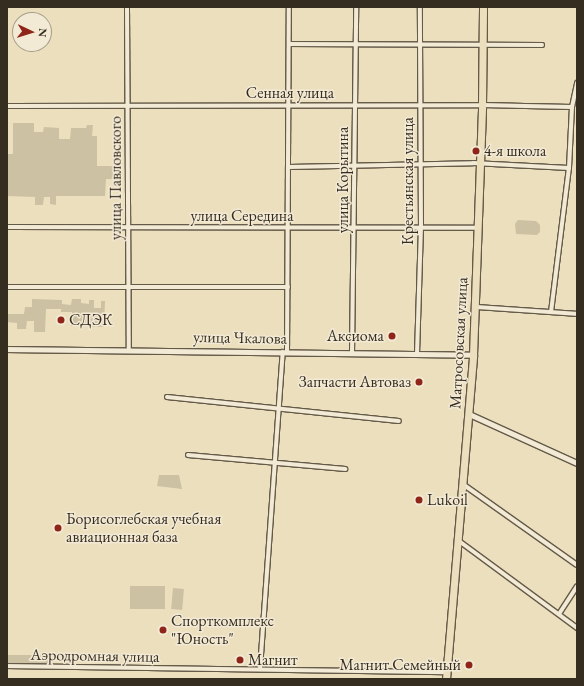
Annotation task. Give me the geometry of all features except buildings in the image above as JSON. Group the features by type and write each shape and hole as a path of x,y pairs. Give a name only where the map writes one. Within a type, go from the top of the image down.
{"highway":[{"name":"Матросовская улица","path":"446,676 470,414 482,105 483,7"}],"street":[{"name":"улица Павловского","path":"127,7 128,350"},
{"path":"260,669 281,407 288,287 289,7"},
{"name":"улица Корытина","path":"352,353 356,228 356,7"},
{"name":"Крестьянская улица","path":"417,354 421,227 420,7"},
{"path":"289,44 542,45"},
{"path":"551,312 569,168 572,107 577,83"},
{"name":"Сенная улица","path":"7,106 289,104 355,106 482,105 572,107"},
{"path":"289,167 472,163 480,165 569,168"},
{"name":"улица Середина","path":"7,227 128,229 289,227 478,228"},
{"path":"7,287 128,289 288,287"},
{"path":"475,307 577,314"},
{"name":"улица Чкалова","path":"7,349 473,355"},
{"path":"167,397 281,407 399,421"},
{"path":"470,414 577,463"},
{"path":"188,455 345,469"},
{"path":"464,485 577,566"},
{"path":"459,541 577,628"},
{"path":"559,614 577,586"},
{"name":"Аэродромная улица","path":"7,666 260,669 446,676"}],"shaded area":[{"path":"13,123 34,123 34,132 43,132 44,127 59,128 59,139 70,139 71,128 86,128 87,125 93,125 92,136 97,136 97,166 113,166 113,179 106,179 105,196 56,196 56,205 50,204 50,197 44,197 43,205 35,205 35,197 7,196 7,154 13,154"},
{"path":"518,220 536,221 540,225 540,232 537,235 516,234 515,224"},
{"path":"32,299 62,300 62,304 71,305 72,299 81,299 81,303 89,304 89,300 94,300 94,308 101,308 101,301 105,301 104,327 71,326 72,312 61,312 61,309 46,309 45,332 34,332 34,321 27,321 26,329 17,329 17,323 7,322 7,314 24,314 25,307 32,307"},
{"path":"159,475 179,475 182,489 157,486"},
{"path":"130,586 165,586 165,609 130,609"},
{"path":"173,588 184,589 182,610 171,609"},
{"path":"7,655 52,655 52,663 7,663"}],"place":[{"name":"4-я школа","path":"476,151"},
{"name":"СДЭК","path":"61,320"},
{"name":"Аксиома","path":"392,336"},
{"name":"Запчасти Автоваз","path":"419,382"},
{"name":"Lukoil","path":"419,500"},
{"name":"Борисоглебская учебная авиационная база","path":"58,528"},
{"name":"Спорткомплекс \"Юность\"","path":"163,630"},
{"name":"Магнит","path":"240,660"},
{"name":"Магнит Семейный","path":"469,665"}]}
